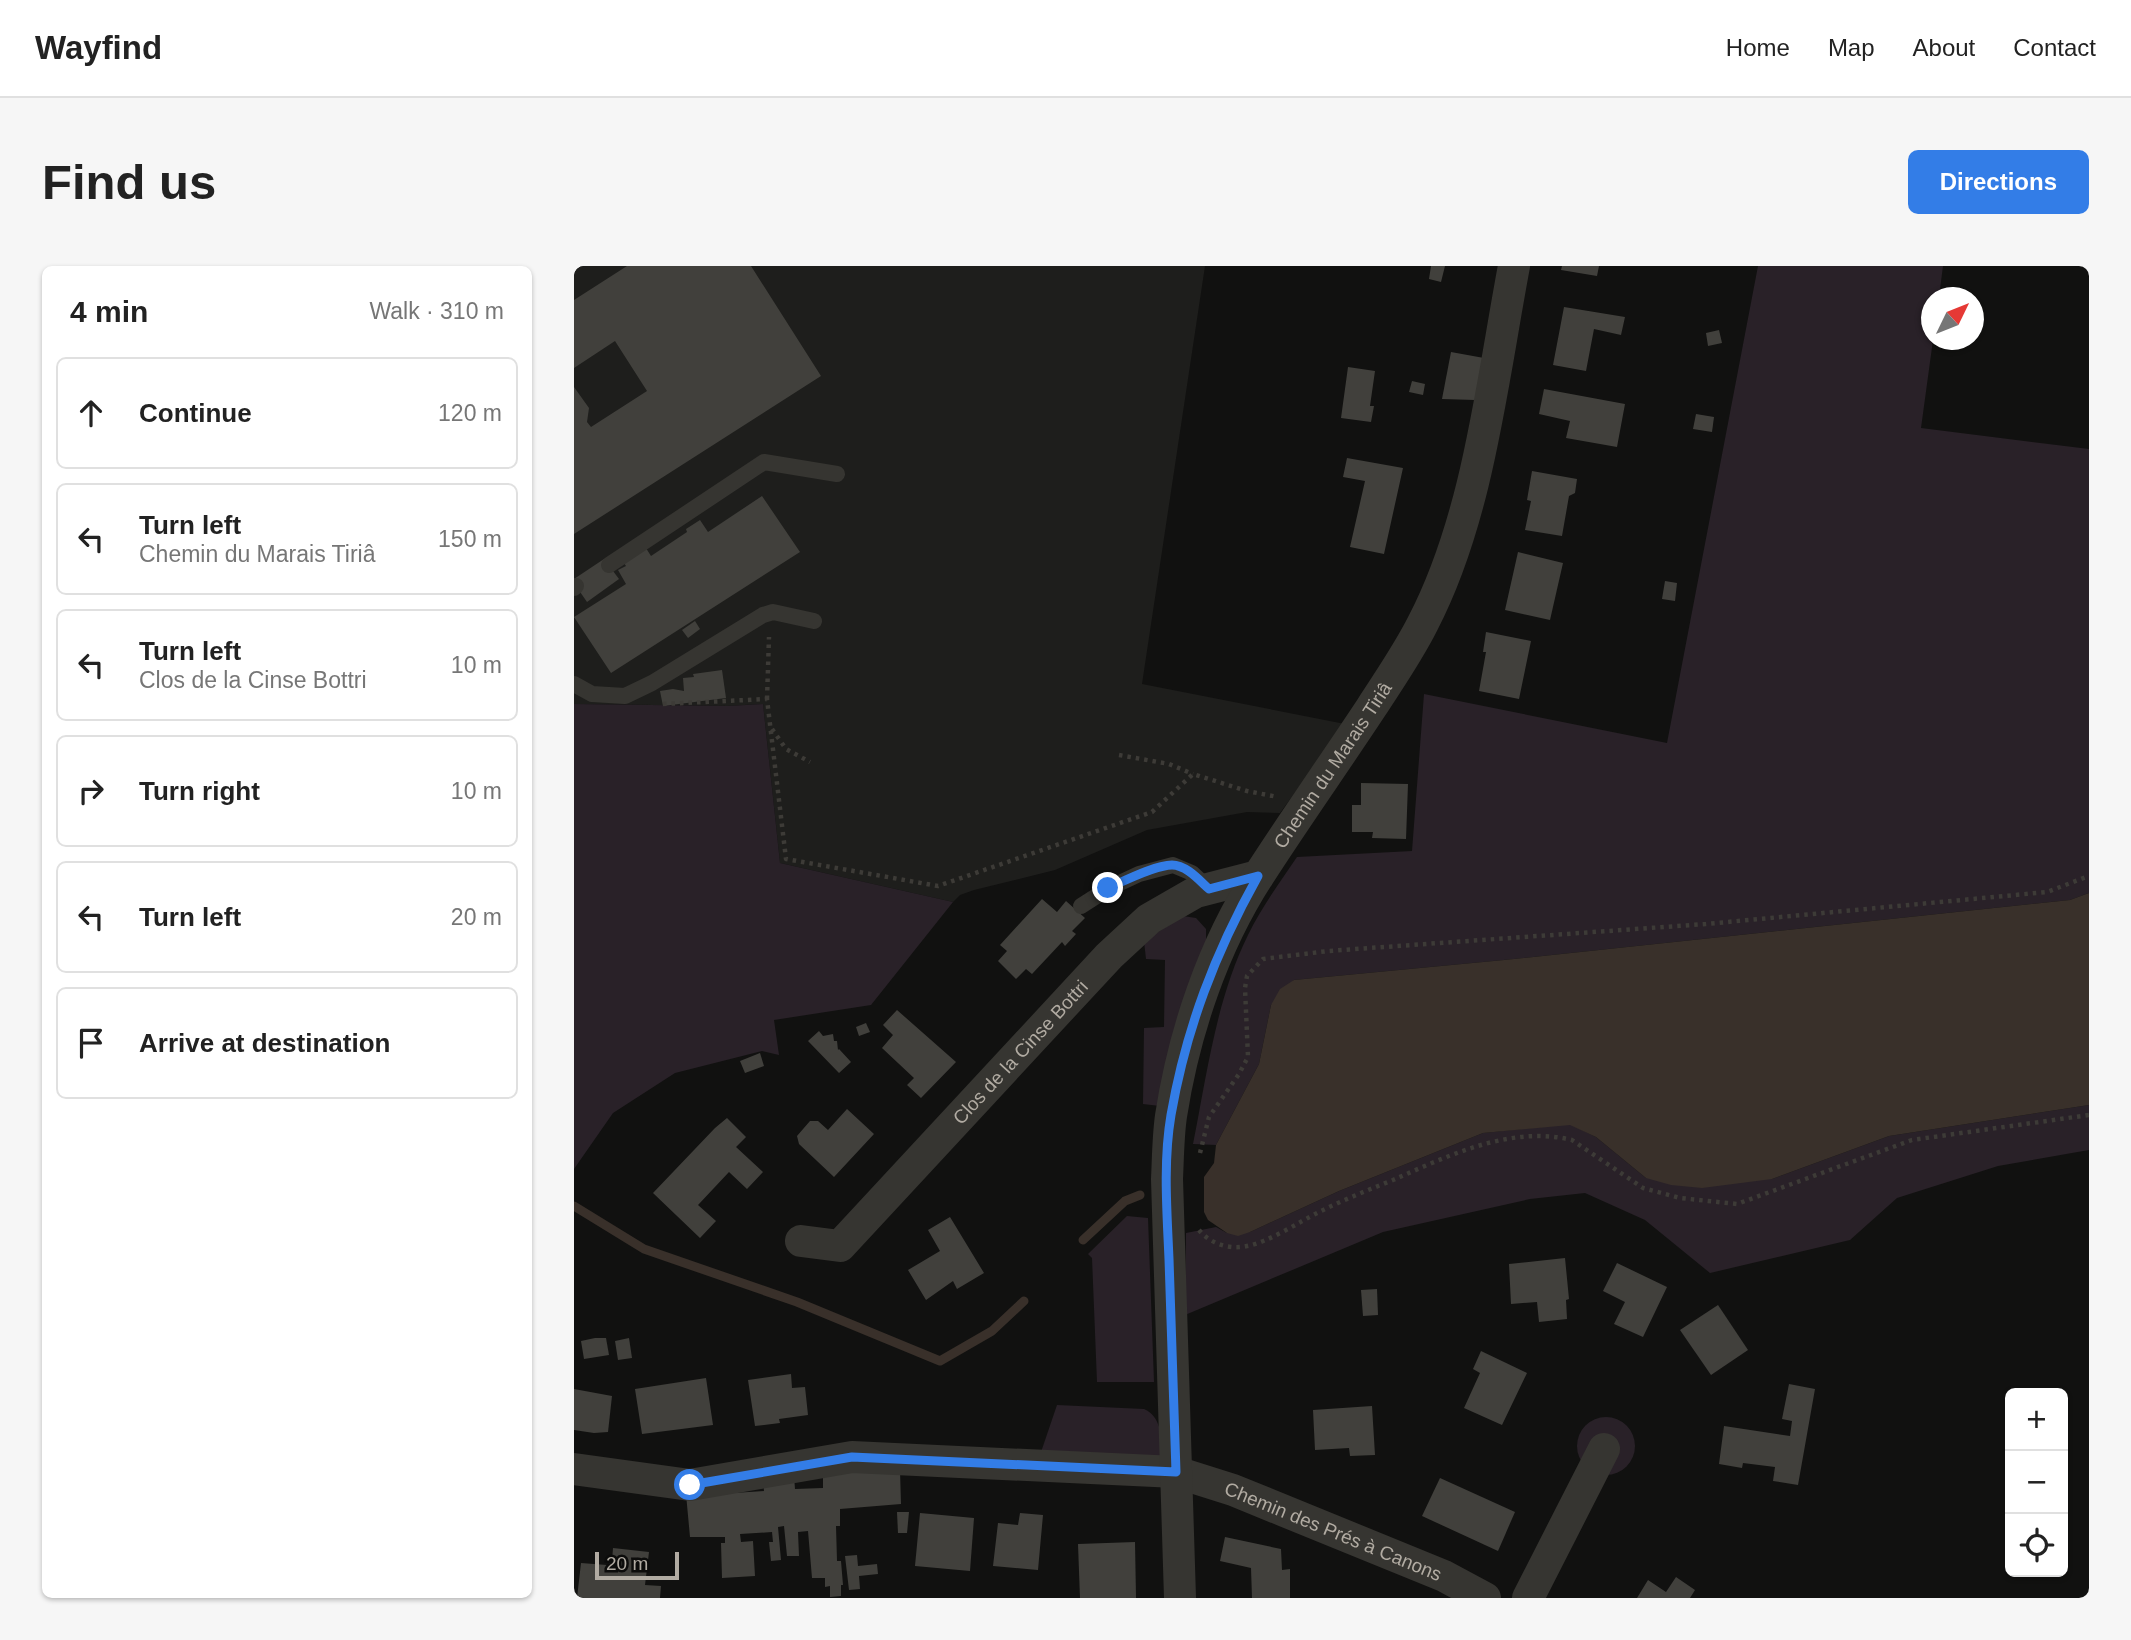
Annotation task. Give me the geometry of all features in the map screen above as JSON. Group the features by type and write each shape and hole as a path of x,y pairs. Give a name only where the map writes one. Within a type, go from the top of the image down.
{"street":[{"name":"Chemin du Marais Tiriâ","path":"1180,1598 1167,1180 1171,1117 1190,1031 1210,972 1232,922 1258,876 1399,665 1424,622 1440,585 1475,476 1514,266"},
{"name":"Clos de la Cinse Bottri","path":"802,1241 840,1246 1109,956 1149,919 1196,892 1258,876"},
{"path":"1528,1598 1604,1449"},
{"name":"Chemin des Prés à Canons","path":"574,1469 690,1485 852,1457 1176,1472 1233,1490 1308,1520 1444,1576 1485,1598"}],"lane":[{"path":"609,565 764,462 837,474"},
{"path":"574,684 592,694 625,696 652,684 763,615 773,612 814,621"},
{"path":"1081,906 1108,888 1139,874 1173,865 1192,873 1209,889"}],"path":[{"path":"763,615 769,640 767,699 786,859 939,886 1152,812 1193,774"},
{"path":"657,704 767,699"},
{"path":"771,728 786,749 810,762"},
{"path":"1119,755 1169,764 1247,791 1282,797 1303,810"},
{"path":"1198,1161 1209,1117 1248,1057 1245,988 1247,976 1263,959 1328,951 1706,924 2048,892 2089,876"},
{"path":"1195,1224 1202,1234 1219,1244 1235,1247 1254,1245 1382,1184 1453,1154 1493,1141 1560,1137 1572,1140 1643,1188 1681,1198 1737,1204 1912,1140 2089,1115"}],"shaded area":[{"path":"574,266 1205,266 1142,684 1345,724 1280,813 1247,812 1147,830 1055,870 974,890 960,895 953,902 780,863 763,704 574,704"},
{"path":"1758,266 1943,266 1940,287 1921,287 1921,350 1932,350 1921,428 2089,449 2089,893 2070,900 1294,980 1271,1005 1259,1064 1216,1145 1193,1144 1220,1011 1237,960 1259,915 1297,857 1412,851 1424,694 1667,743"},
{"path":"574,704 763,704 780,863 953,902 871,1005 774,1020 779,1055 762,1051 675,1073 613,1113 574,1169"},
{"path":"2089,893 2089,1105 1889,1136 1772,1179 1702,1188 1671,1185 1646,1178 1596,1137 1570,1125 1483,1133 1339,1191 1238,1236 1227,1233 1208,1220 1204,1212 1204,1177 1214,1163 1216,1145 1259,1064 1271,1005 1280,989 1294,980 2070,900"},
{"path":"1183,916 1196,918 1206,929 1206,943 1160,1106 1143,1104 1144,1028 1164,1027 1165,960 1146,959 1144,941"},
{"path":"2089,1105 2089,1150 1998,1166 1897,1198 1850,1240 1710,1273 1645,1220 1585,1193 1530,1199 1383,1232 1185,1315 1186,1233 1216,1227 1227,1233 1250,1232 1339,1191 1483,1133 1570,1124 1596,1137 1646,1178 1772,1179 1889,1136"},
{"path":"1127,1216 1148,1218 1154,1382 1097,1382 1092,1258 1088,1254"},
{"path":"1057,1405 1144,1409 1158,1424 1162,1462 1040,1455"},
{"path":"1600,1417 1612,1417 1627,1425 1635,1440 1635,1452 1627,1467 1612,1475 1600,1475 1585,1467 1577,1452 1577,1440 1585,1425"}],"building":[{"path":"627,266 751,266 821,376 574,534 574,387 589,408 587,422 591,427 647,391 615,341 574,368 574,300"},
{"path":"1431,266 1445,266 1441,282 1429,279"},
{"path":"1562,266 1599,266 1597,276 1561,270"},
{"path":"1564,307 1625,317 1621,335 1594,329 1586,371 1553,365"},
{"path":"1719,330 1722,343 1708,346 1706,333"},
{"path":"1451,352 1484,358 1475,400 1442,399"},
{"path":"1348,367 1375,371 1370,406 1374,406 1371,422 1341,418"},
{"path":"1412,381 1425,384 1423,395 1409,392"},
{"path":"1544,389 1625,404 1617,447 1566,438 1570,421 1539,414"},
{"path":"1696,414 1714,417 1712,432 1693,429"},
{"path":"1347,458 1403,468 1384,554 1350,547 1365,481 1343,477"},
{"path":"1532,471 1577,479 1575,493 1569,496 1562,536 1525,530 1531,501 1527,500"},
{"path":"762,496 800,552 611,673 574,617 626,584 618,570 626,566 622,560 644,545 651,556 700,520 708,532"},
{"path":"1518,552 1563,563 1550,620 1505,610"},
{"path":"604,559 619,579 587,602 574,579"},
{"path":"1665,581 1677,583 1675,601 1662,599"},
{"path":"695,621 700,629 688,638 682,630"},
{"path":"1486,632 1531,641 1519,699 1479,691 1486,652 1483,652"},
{"path":"722,670 726,698 663,706 660,691 684,691 683,678"},
{"path":"1361,783 1408,784 1406,839 1372,838 1373,832 1352,832 1352,805 1361,805"},
{"path":"1042,899 1057,912 1066,901 1085,918 1072,931 1076,934 1065,946 1062,942 1032,974 1026,969 1016,979 998,961 1007,951 1000,945"},
{"path":"897,1010 956,1062 921,1098 907,1085 914,1078 882,1048 893,1035 883,1025"},
{"path":"866,1023 870,1032 859,1036 856,1027"},
{"path":"819,1031 823,1036 833,1034 838,1050 851,1062 839,1073 808,1041"},
{"path":"760,1053 764,1066 745,1073 740,1061"},
{"path":"847,1109 874,1134 834,1177 799,1144 797,1136 810,1121 818,1121 828,1130"},
{"path":"727,1118 746,1137 736,1147 763,1172 747,1189 729,1172 698,1205 716,1221 700,1238 653,1193"},
{"path":"950,1217 984,1273 957,1289 953,1281 926,1300 908,1270 940,1251 928,1230"},
{"path":"1565,1258 1569,1299 1566,1300 1567,1319 1539,1322 1537,1302 1511,1304 1509,1264"},
{"path":"1617,1263 1667,1287 1643,1337 1614,1324 1625,1302 1603,1291"},
{"path":"1377,1289 1378,1315 1363,1316 1361,1290"},
{"path":"1718,1305 1748,1350 1711,1375 1680,1330"},
{"path":"606,1338 609,1355 584,1359 581,1341"},
{"path":"629,1338 632,1358 618,1360 615,1341"},
{"path":"1481,1351 1527,1373 1502,1425 1464,1408 1480,1373 1473,1369"},
{"path":"791,1374 792,1388 805,1387 808,1415 779,1419 780,1423 755,1426 748,1380"},
{"path":"706,1378 713,1425 642,1434 635,1389"},
{"path":"1789,1384 1815,1389 1798,1485 1773,1481 1775,1467 1743,1463 1742,1468 1719,1464 1724,1426 1790,1436 1792,1421 1782,1419"},
{"path":"574,1389 612,1396 608,1432 574,1430"},
{"path":"1372,1406 1375,1455 1350,1456 1349,1448 1315,1450 1313,1410"},
{"path":"900,1470 901,1504 840,1509 840,1526 836,1526 837,1561 841,1561 843,1585 841,1596 830,1597 830,1586 825,1587 825,1578 812,1578 808,1531 798,1532 799,1556 787,1556 784,1526 778,1527 781,1560 771,1561 769,1542 773,1542 772,1532 740,1534 741,1542 753,1541 755,1576 722,1578 721,1543 725,1543 725,1537 690,1537 686,1494 764,1491 763,1482 794,1476 795,1489 823,1488 823,1472"},
{"path":"1440,1478 1515,1512 1498,1551 1422,1516"},
{"path":"897,1512 909,1512 907,1533 898,1533"},
{"path":"920,1513 974,1518 970,1571 915,1566"},
{"path":"1020,1513 1043,1515 1038,1570 993,1566 998,1523 1018,1525"},
{"path":"1225,1537 1281,1549 1282,1570 1290,1569 1290,1598 1252,1598 1251,1568 1220,1561"},
{"path":"1135,1542 1136,1598 1080,1598 1078,1544"},
{"path":"613,1548 649,1552 645,1585 661,1586 660,1598 577,1598 581,1563 607,1565 612,1561"},
{"path":"857,1555 858,1566 877,1564 878,1574 859,1576 860,1589 849,1590 845,1556"},
{"path":"1676,1577 1695,1590 1690,1598 1637,1598 1648,1580 1666,1592"}],"waterway":[{"path":"1083,1240 1125,1201 1140,1195"},
{"path":"574,1206 644,1249 797,1302 940,1361 992,1331 1024,1301"}],"route":[{"path":"690,1485 852,1457 1176,1472 1167,1180 1171,1117 1190,1031 1210,972 1232,922 1258,876 1209,889 1192,873 1173,865 1139,874 1108,888"}]}
